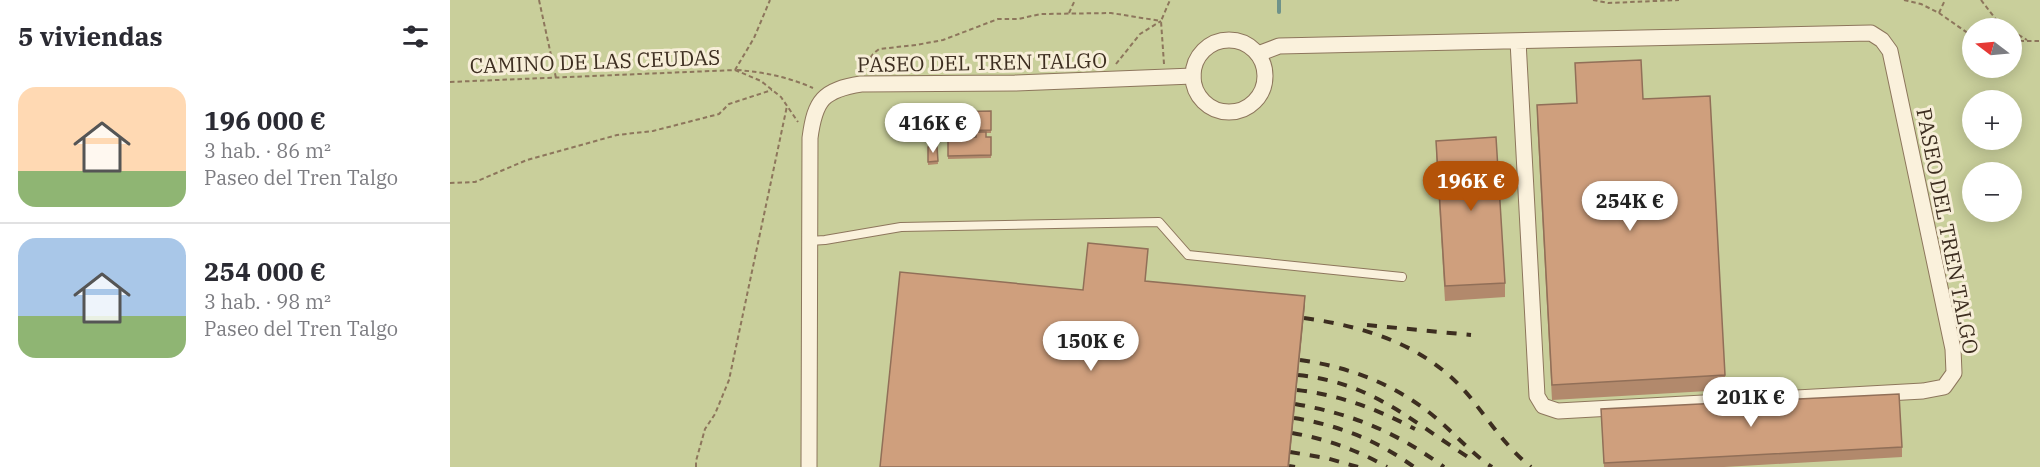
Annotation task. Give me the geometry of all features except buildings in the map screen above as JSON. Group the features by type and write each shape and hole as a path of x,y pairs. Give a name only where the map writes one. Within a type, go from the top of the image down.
{"street":[{"name":"PASEO DEL TREN TALGO","path":"1258,54 1279,46 1871,33 1882,40 1890,51 1953,350 1954,373 1944,387 1923,391 1558,411 1543,406 1537,396 1518,41"},
{"path":"1240,41 1250,46 1258,54 1263,63 1264,86 1259,96 1251,104 1242,110 1219,110 1200,97 1193,76 1195,64 1208,47 1218,42 1240,41"},
{"name":"PASEO DEL TREN TALGO","path":"824,98 840,87 861,84 1015,83 1193,76"},
{"path":"809,467 810,138 813,116 824,98"}],"lane":[{"path":"809,241 901,227 1159,222 1188,255 1402,277"}],"path":[{"path":"539,0 555,78"},
{"name":"CAMINO DE LAS CEUDAS","path":"450,82 735,70 754,38 770,0"},
{"path":"1069,13 1075,0"},
{"path":"1161,78 1164,50 1161,21 1170,0"},
{"path":"1593,0 1608,3 1679,0"},
{"path":"1904,0 1921,4 1939,13 1962,29"},
{"path":"1939,13 1945,0"},
{"path":"1981,0 1995,18"},
{"path":"861,84 866,64 879,49 943,40 998,19 1069,13 1111,13 1161,21"},
{"path":"1108,79 1119,57 1140,34 1161,21"},
{"path":"2022,37 2029,41"},
{"path":"2022,41 2040,41"},
{"path":"735,70 761,81 781,97 810,138"},
{"path":"735,70 783,77 813,89 824,98"},
{"path":"450,183 475,182 527,159 617,135 652,131 719,114 729,104 772,90"},
{"path":"696,467 705,429 715,414 729,380 787,106"}],"green space":[{"path":"450,0 2040,0 2040,467 450,467"}],"waterway":[{"path":"1279,0 1279,12"}],"railway":[{"path":"1304,318 1374,334 1416,352 1435,364 1470,397 1506,443 1531,467"},
{"path":"1367,325 1471,335"},
{"path":"1300,360 1337,367 1389,387 1421,406 1492,467"},
{"path":"1298,375 1325,379 1370,395 1410,418 1471,459"},
{"path":"1297,390 1328,395 1358,404 1415,429"},
{"path":"1295,404 1336,413 1373,426 1409,444 1444,467"},
{"path":"1294,418 1342,429 1357,435 1386,449 1414,467"},
{"path":"1292,433 1341,446 1387,467"},
{"path":"1290,452 1326,458 1358,467"},
{"path":"1289,466 1295,467"}]}
